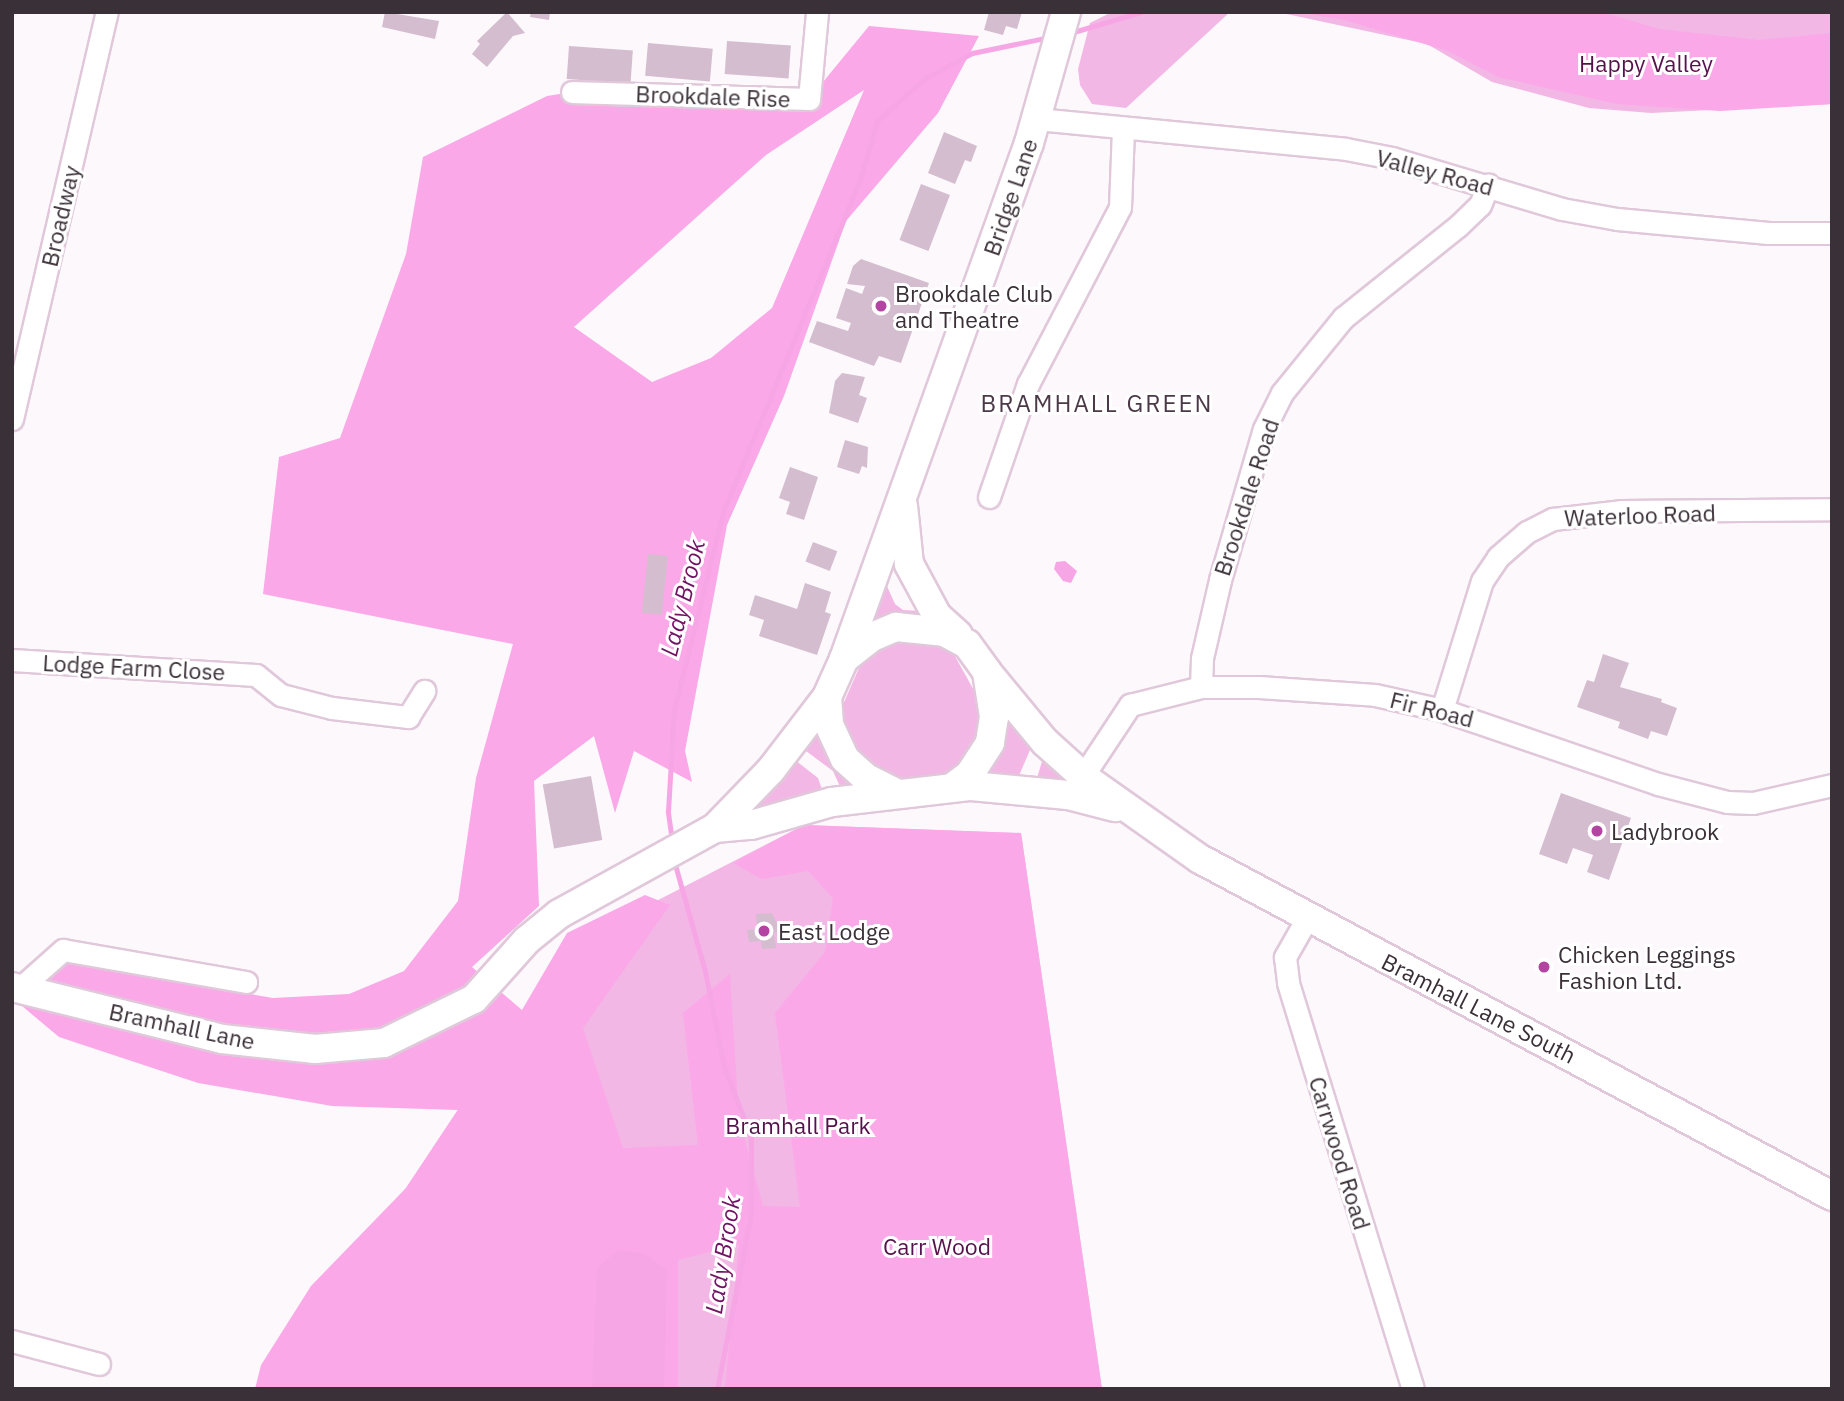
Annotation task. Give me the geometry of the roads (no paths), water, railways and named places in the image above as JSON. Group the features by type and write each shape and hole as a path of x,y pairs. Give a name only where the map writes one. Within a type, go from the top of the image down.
{"main road":[{"name":"Bridge Lane","path":"844,659 1037,118 1066,12"},
{"name":"Bridge Lane","path":"902,496 909,564 937,616 967,644"},
{"path":"707,833 771,770 827,697 844,659 872,637 896,627 926,627 967,644 987,671 994,717 990,743 970,775 953,787"},
{"name":"Bramhall Lane South","path":"987,671 1077,786 1131,811 1200,859 1306,919 1832,1196"},
{"path":"827,697 829,724 845,760 865,778 896,793"},
{"path":"707,833 751,825 832,802 896,793 953,787 1077,786"},
{"name":"Bramhall Lane","path":"15,988 222,1039 315,1049 384,1044 474,999 527,940 559,914 707,833"}],"street":[{"name":"Broadway","path":"12,419 18,378 107,12"},
{"name":"Brookdale Rise","path":"572,92 809,99 817,12"},
{"name":"Valley Road","path":"1037,118 1346,149 1488,185 1562,209 1617,219 1754,232 1832,233"},
{"path":"989,497 1028,384 1120,207 1124,128"},
{"name":"Brookdale Road","path":"1201,687 1202,658 1220,580 1264,429 1282,393 1343,318 1458,226 1480,205 1488,185"},
{"name":"Waterloo Road","path":"1442,710 1482,582 1498,557 1544,523 1621,511 1832,509"},
{"name":"Lodge Farm Close","path":"12,660 256,675 281,695 332,708 408,717 424,691"},
{"name":"Fir Road","path":"1077,786 1130,705 1201,687 1328,690 1442,710 1658,784 1727,802 1753,803 1832,785"},
{"name":"Carrwood Road","path":"1306,919 1285,957 1288,984 1413,1389"},
{"path":"15,988 63,950 246,982"},
{"path":"12,1341 99,1364"}],"waterway":[{"name":"Lady Brook","path":"1070,33 1141,12"},
{"name":"Lady Brook","path":"672,841 668,811 674,710 723,512 861,177 877,121 924,79 972,53 1050,37"},
{"name":"Lady Brook","path":"674,861 705,971 724,1067 751,1137 751,1214 717,1389"}],"place":[{"name":"Brookdale Club and Theatre","path":"881,306"},
{"name":"Ladybrook","path":"1597,831"},
{"name":"East Lodge","path":"764,931"},
{"name":"Chicken Leggings Fashion Ltd.","path":"1544,967"}],"district":[{"name":"BRAMHALL GREEN","path":"1097,404"}],"park label":[{"name":"Happy Valley","path":"1646,63"},
{"name":"Bramhall Park","path":"798,1125"},
{"name":"Carr Wood","path":"937,1246"}]}
